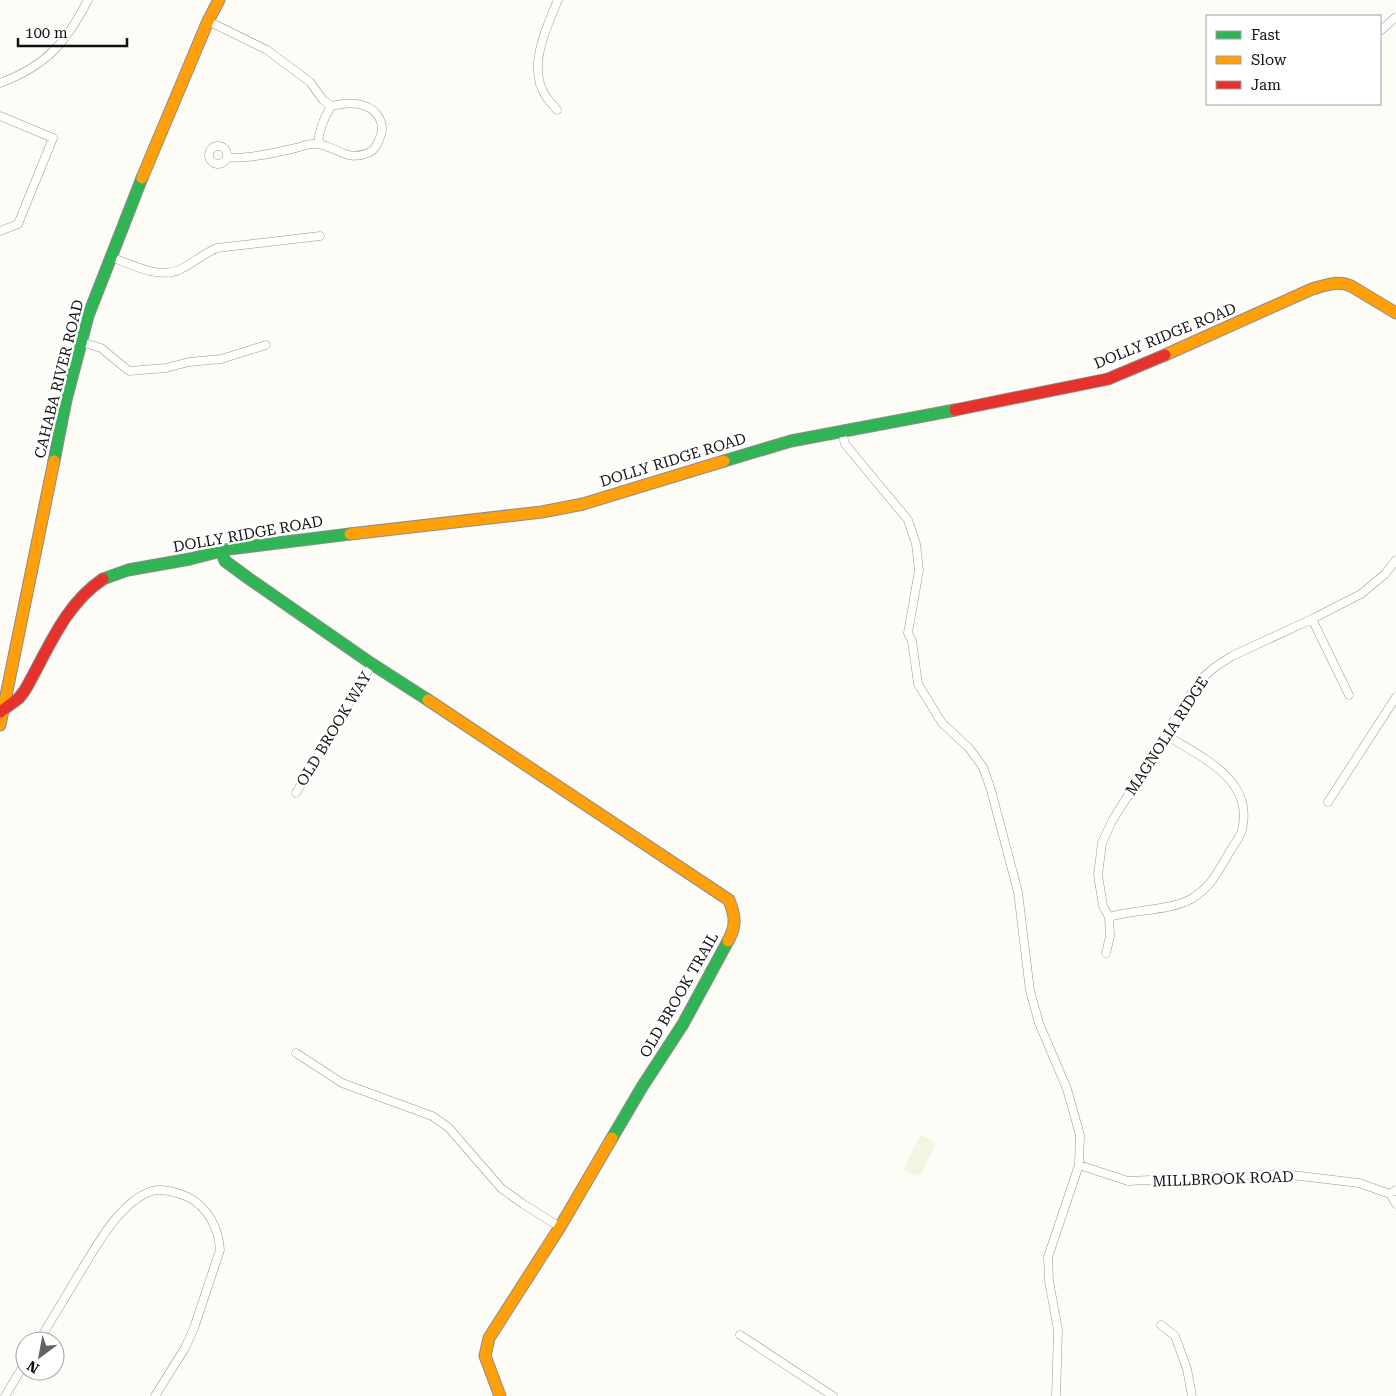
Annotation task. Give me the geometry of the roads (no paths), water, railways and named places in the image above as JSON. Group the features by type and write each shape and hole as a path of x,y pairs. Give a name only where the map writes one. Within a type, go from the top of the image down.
{"street":[{"path":"0,83 21,76 60,46 78,20 88,0"},
{"name":"CAHABA RIVER ROAD","path":"0,725 66,400 88,316 208,21 219,0"},
{"path":"558,0 541,41 538,59 539,77 545,97 558,110"},
{"path":"1381,30 1396,17"},
{"path":"208,21 267,50 310,82 323,100 331,106 352,102 364,105 374,111 381,120 383,128 373,150 368,153 348,156 318,144 259,155 227,157"},
{"path":"318,144 324,118 331,106"},
{"path":"0,116 53,138 18,224 0,231"},
{"path":"111,257 154,273 178,271 217,248 320,236"},
{"name":"DOLLY RIDGE ROAD","path":"2,711 25,690 79,596 103,579 132,569 275,542 542,512 583,504 791,441 1108,379 1312,289 1333,282 1348,283 1355,286 1396,314"},
{"path":"82,342 101,348 129,371 166,368 189,362 221,359 266,346"},
{"path":"842,432 846,444 908,520 916,544 919,570 908,633 912,641 918,684 942,723 969,748 982,767 991,790 1018,892 1030,991 1039,1023 1067,1089 1080,1135 1079,1165 1048,1257 1049,1281 1058,1330 1056,1396"},
{"name":"OLD BROOK TRAIL","path":"222,553 226,561 248,578 372,664 533,768 729,900 736,916 736,924 732,934 683,1024 638,1095 560,1227 489,1338 485,1356 500,1396"},
{"name":"MAGNOLIA RIDGE","path":"1106,953 1110,936 1109,917 1103,906 1098,875 1102,843 1112,821 1160,743 1169,736 1170,727 1199,681 1215,666 1232,656 1361,594 1385,574 1396,560"},
{"path":"1312,619 1349,696"},
{"name":"OLD BROOK WAY","path":"296,794 372,664"},
{"path":"1328,802 1396,697"},
{"path":"1109,917 1125,912 1170,906 1190,900 1212,883 1241,831 1244,813 1240,796 1232,781 1215,765 1169,736"},
{"path":"296,1053 342,1083 432,1116 448,1127 501,1188 560,1227"},
{"name":"MILLBROOK ROAD","path":"1079,1165 1128,1181 1282,1174 1359,1183 1393,1192"},
{"path":"45,1331 105,1232 134,1201 150,1192 158,1190 181,1194 192,1199 208,1214 216,1227 220,1237 220,1250 194,1328 185,1348 155,1396"},
{"path":"1393,1192 1396,1204"},
{"path":"1161,1325 1175,1336 1192,1396"},
{"path":"740,1335 833,1396"},
{"path":"5,1396 15,1380"}]}
